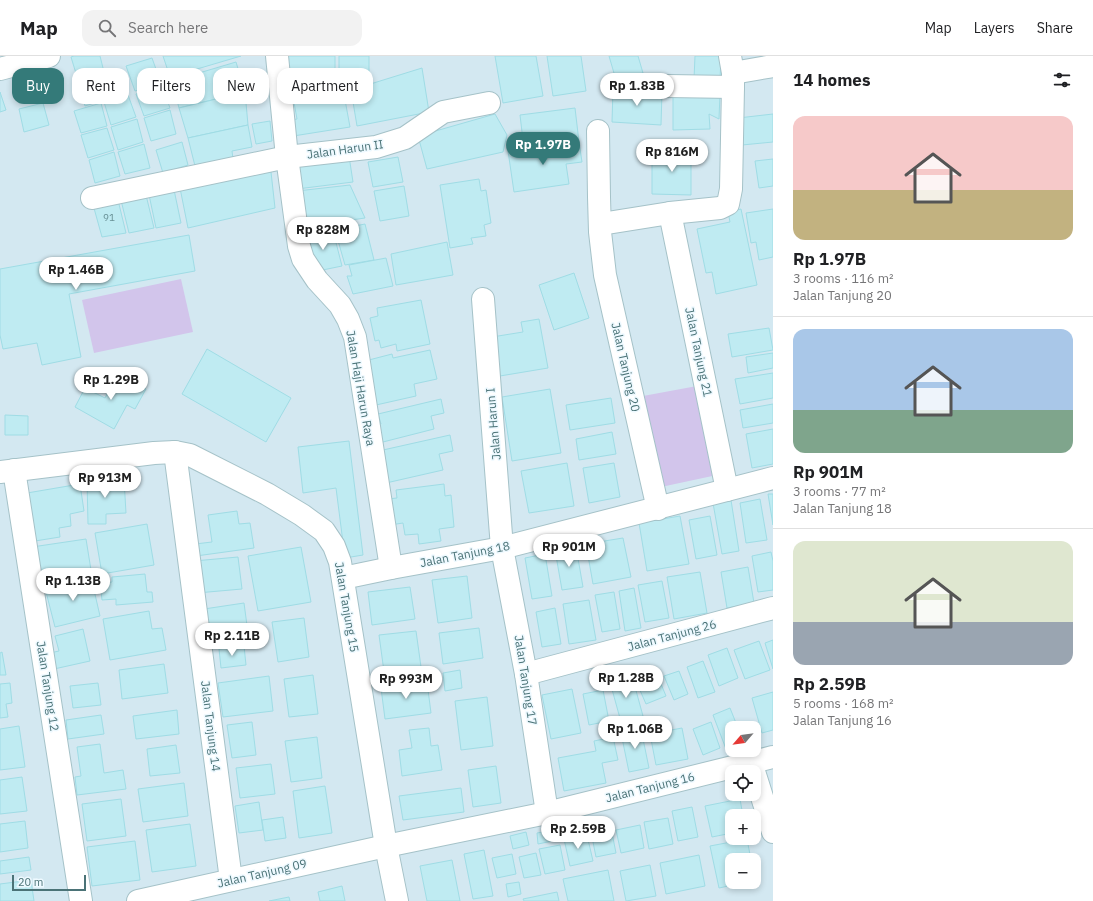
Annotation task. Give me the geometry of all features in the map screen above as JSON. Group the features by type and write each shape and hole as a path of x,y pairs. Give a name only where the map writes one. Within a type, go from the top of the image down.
{"street":[{"path":"11,63 49,56"},
{"name":"Jalan Haji Harun Raya","path":"277,56 287,157 299,246 303,259 317,280 340,305 348,319 355,337 391,568"},
{"path":"668,86 732,72 773,66"},
{"path":"601,224 670,213 720,208 729,196 732,72"},
{"name":"Jalan Harun II","path":"92,198 287,157 376,147 405,138 443,112 489,103"},
{"name":"Jalan Tanjung 20","path":"598,131 600,232 605,275 658,509"},
{"name":"Jalan Tanjung 21","path":"670,213 727,490"},
{"name":"Jalan Harun I","path":"483,299 502,548"},
{"name":"Jalan Tanjung 15","path":"7,471 154,453 175,452 190,455 267,494 316,524 324,531 334,546 340,562 386,846 397,901"},
{"name":"Jalan Tanjung 14","path":"175,452 231,880"},
{"name":"Jalan Tanjung 12","path":"7,471 81,901"},
{"name":"Jalan Tanjung 18","path":"343,578 502,548 658,509 773,478"},
{"name":"Jalan Tanjung 17","path":"502,548 526,674 547,813"},
{"name":"Jalan Tanjung 26","path":"526,674 773,608"},
{"name":"Jalan Tanjung 16","path":"386,846 547,813 773,757"},
{"path":"751,762 773,832"},
{"name":"Jalan Tanjung 09","path":"138,901 386,846"}],"shaded area":[{"path":"0,56 773,56 773,901 0,901"},
{"path":"181,279 193,332 94,353 82,300"},
{"path":"697,386 717,475 661,487 643,396"}],"building":[{"path":"100,56 103,68 74,68 71,57"},
{"path":"163,56 241,56 200,68 167,68"},
{"path":"281,56 335,56 335,68 282,68"},
{"path":"339,56 369,56 369,68 339,68"},
{"path":"495,56 536,56 543,96 503,103"},
{"path":"547,56 581,56 586,91 553,96"},
{"path":"609,56 638,56 643,73 616,80"},
{"path":"695,56 721,56 720,80 694,79"},
{"path":"152,58 156,68 137,68 137,90 135,91 129,74 129,68 127,68 126,66"},
{"path":"236,62 238,68 216,68"},
{"path":"422,68 429,112 357,126 353,104 373,104 373,83"},
{"path":"213,69 213,100 205,102 205,71"},
{"path":"613,89 662,92 661,125 612,122"},
{"path":"0,92 6,110 0,112"},
{"path":"673,94 720,94 719,119 709,114 710,129 673,130"},
{"path":"129,98 136,117 111,125 105,104 129,104"},
{"path":"213,100 213,104 246,104 248,125 188,138 179,108 196,104 205,104 205,102"},
{"path":"43,104 49,125 24,132 19,109"},
{"path":"101,104 107,126 81,133 74,111"},
{"path":"140,104 169,104 170,108 144,116"},
{"path":"178,104 196,104 179,108"},
{"path":"294,104 346,104 350,127 287,137 286,121 297,119"},
{"path":"575,108 579,142 524,149 520,115"},
{"path":"170,110 176,134 151,141 144,118"},
{"path":"495,114 507,135 503,152 427,169 418,136"},
{"path":"773,114 773,142 742,145 738,118"},
{"path":"137,119 143,142 118,150 111,127"},
{"path":"270,121 272,141 256,144 252,124"},
{"path":"248,125 252,147 232,151 233,159 195,166 188,138"},
{"path":"107,128 114,150 88,158 81,135"},
{"path":"182,142 188,165 163,173 156,150"},
{"path":"579,142 582,162 566,164 569,184 514,192 508,151"},
{"path":"144,144 150,168 125,174 118,152"},
{"path":"652,151 691,152 691,195 652,194"},
{"path":"114,152 120,176 95,183 89,160"},
{"path":"349,156 353,182 297,189 294,162"},
{"path":"398,157 403,182 373,187 368,162"},
{"path":"773,159 773,186 759,188 755,161"},
{"path":"270,163 275,208 188,228 179,183"},
{"path":"479,179 481,191 486,190 491,223 484,225 486,236 471,238 473,244 450,248 440,185"},
{"path":"173,185 181,223 156,228 148,190"},
{"path":"350,185 365,218 302,227 297,191"},
{"path":"404,186 409,216 380,221 374,191"},
{"path":"145,191 154,228 129,233 120,196"},
{"path":"117,196 126,233 102,237 92,201"},
{"path":"741,209 757,285 716,294 712,272 706,273 697,229 730,222 728,212"},
{"path":"773,209 773,257 759,260 756,242 751,243 746,213"},
{"path":"365,224 374,260 345,265 335,230"},
{"path":"333,231 342,266 313,272 303,236"},
{"path":"189,235 195,271 69,294 81,357 42,365 37,343 3,349 0,335 0,269"},
{"path":"447,242 453,275 396,285 391,254"},
{"path":"386,258 393,286 353,294 347,276 352,276 349,265"},
{"path":"574,273 589,318 554,330 539,285"},
{"path":"421,300 430,344 397,351 396,344 381,348 379,340 375,341 370,318 378,316 377,308"},
{"path":"539,319 548,368 500,376 492,337 523,332 521,322"},
{"path":"769,328 773,350 732,357 728,334"},
{"path":"207,349 291,398 266,442 182,394"},
{"path":"430,350 437,379 414,384 416,396 376,405 365,361 392,354 393,358"},
{"path":"773,353 773,368 748,373 746,357"},
{"path":"773,373 773,398 740,404 735,379"},
{"path":"117,374 146,389 135,409 127,405 114,429 75,407 85,388 105,398"},
{"path":"550,389 561,453 512,461 502,397"},
{"path":"611,398 615,423 570,430 566,405"},
{"path":"441,399 444,413 431,416 434,429 379,443 374,425 381,424 378,414"},
{"path":"773,404 773,423 743,428 740,410"},
{"path":"5,415 28,416 28,435 5,435"},
{"path":"773,429 773,464 752,468 746,434"},
{"path":"612,432 616,454 579,460 576,439"},
{"path":"450,435 453,451 439,454 443,470 386,483 381,461 385,460 383,450"},
{"path":"349,441 363,555 345,558 336,488 303,493 298,447"},
{"path":"567,463 574,506 529,513 521,471"},
{"path":"614,463 620,497 589,503 583,468"},
{"path":"124,479 126,513 106,514 106,524 88,524 87,480"},
{"path":"80,484 84,511 70,514 71,526 59,528 60,537 35,541 27,493"},
{"path":"444,484 445,496 451,495 454,527 439,529 441,541 419,544 418,534 405,535 403,523 390,525 387,499 397,498 396,490"},
{"path":"768,494 773,494 773,525"},
{"path":"760,499 767,540 746,543 740,503"},
{"path":"731,500 739,551 722,554 713,503"},
{"path":"237,511 239,524 250,523 254,548 196,556 195,544 212,542 208,515"},
{"path":"680,516 689,564 647,571 639,523"},
{"path":"710,516 717,555 696,559 689,520"},
{"path":"147,524 154,565 102,574 95,533"},
{"path":"623,538 631,577 593,584 586,544"},
{"path":"86,539 91,570 37,579 32,547"},
{"path":"301,547 311,602 258,611 248,556"},
{"path":"576,547 583,587 562,590 555,550"},
{"path":"771,552 773,561 773,590 758,592 752,556"},
{"path":"545,554 552,596 532,599 525,558"},
{"path":"238,557 242,589 197,593 194,561"},
{"path":"748,567 754,603 727,608 721,572"},
{"path":"700,572 707,613 674,619 667,577"},
{"path":"145,574 147,592 152,592 153,602 116,605 116,599 102,600 100,583 112,582 112,577"},
{"path":"467,576 472,618 438,623 432,580"},
{"path":"91,577 100,616 55,627 45,588"},
{"path":"662,581 669,618 645,622 638,585"},
{"path":"410,587 415,619 372,625 368,592"},
{"path":"634,588 641,628 625,631 619,591"},
{"path":"614,592 620,629 602,632 595,595"},
{"path":"589,600 596,640 569,644 563,604"},
{"path":"244,603 248,633 208,639 204,609"},
{"path":"555,608 561,644 542,647 536,612"},
{"path":"149,611 152,629 162,628 166,650 110,660 103,619"},
{"path":"304,618 309,657 278,662 272,622"},
{"path":"479,628 483,658 443,664 439,633"},
{"path":"83,629 90,661 54,669 50,653 59,651 55,636"},
{"path":"416,631 422,674 385,679 379,635"},
{"path":"773,640 773,669 765,643"},
{"path":"759,641 770,670 745,679 734,650"},
{"path":"244,646 246,665 221,668 219,649"},
{"path":"727,648 738,678 719,686 708,655"},
{"path":"2,652 6,675 0,675 0,653"},
{"path":"703,661 715,692 698,698 687,667"},
{"path":"164,664 168,693 122,699 119,670"},
{"path":"460,670 462,688 445,691 443,673"},
{"path":"679,671 688,694 674,700 664,676"},
{"path":"656,672 666,696 646,704 636,681"},
{"path":"313,675 318,714 289,717 284,679"},
{"path":"269,676 273,711 223,717 218,683"},
{"path":"632,676 643,716 621,722 610,682"},
{"path":"427,682 431,713 385,719 381,688"},
{"path":"10,683 12,703 6,704 8,717 0,718 0,684"},
{"path":"98,683 101,705 73,708 70,686"},
{"path":"572,689 581,733 551,739 542,695"},
{"path":"603,690 609,721 589,725 583,694"},
{"path":"773,692 773,730 762,733 761,721 759,721 752,698"},
{"path":"487,697 493,746 461,750 455,701"},
{"path":"730,708 735,721 725,721 725,746 713,715"},
{"path":"177,710 179,734 136,739 133,716"},
{"path":"101,715 104,734 68,739 66,720"},
{"path":"252,722 256,755 232,758 227,725"},
{"path":"711,722 720,748 703,755 693,729"},
{"path":"19,726 25,767 0,770 0,729"},
{"path":"429,728 431,746 438,745 442,770 402,776 399,750 412,748 409,730"},
{"path":"682,728 688,759 656,765 650,734"},
{"path":"641,729 649,768 629,772 621,733"},
{"path":"317,737 322,778 291,782 285,741"},
{"path":"613,737 618,760 602,763 606,783 564,791 558,758 596,751 594,741"},
{"path":"100,744 104,773 123,770 126,789 77,795 75,777 81,776 77,747"},
{"path":"176,745 180,773 150,776 147,749"},
{"path":"271,764 275,794 240,798 236,768"},
{"path":"496,766 501,803 473,807 468,770"},
{"path":"22,777 27,811 0,814 0,780"},
{"path":"184,783 188,816 143,822 138,789"},
{"path":"325,786 332,833 299,838 293,791"},
{"path":"461,788 464,812 403,820 399,796"},
{"path":"121,799 126,836 87,841 82,804"},
{"path":"730,801 740,801 742,809 725,809 725,834 712,837 705,806"},
{"path":"259,802 263,830 239,833 235,806"},
{"path":"692,807 698,837 678,841 672,811"},
{"path":"283,817 286,838 265,841 262,820"},
{"path":"668,818 673,844 649,849 644,822"},
{"path":"25,821 28,848 0,852 0,824"},
{"path":"190,824 196,866 152,872 146,830"},
{"path":"640,825 644,848 621,853 616,830"},
{"path":"611,828 616,853 596,857 591,832"},
{"path":"559,829 562,839 538,844 537,833"},
{"path":"526,832 529,845 513,849 510,836"},
{"path":"587,835 593,861 570,866 564,839"},
{"path":"135,841 140,880 92,886 87,847"},
{"path":"725,843 725,845 748,845 750,853 725,853 725,887 719,888 710,846"},
{"path":"560,845 565,870 545,874 539,849"},
{"path":"484,850 493,896 473,899 464,854"},
{"path":"536,853 541,875 524,878 519,857"},
{"path":"512,854 516,874 497,878 492,858"},
{"path":"699,855 705,886 666,894 660,863"},
{"path":"29,857 31,870 0,874 0,861"},
{"path":"452,860 460,901 427,901 420,866"},
{"path":"650,865 656,896 626,901 620,871"},
{"path":"608,870 614,901 568,901 563,879"},
{"path":"31,880 34,901 0,901 0,884"},
{"path":"519,882 521,894 508,897 506,884"},
{"path":"342,886 345,901 320,901 318,892"},
{"path":"557,892 559,901 524,901 523,899"},
{"path":"289,897 290,901 269,901"}]}
